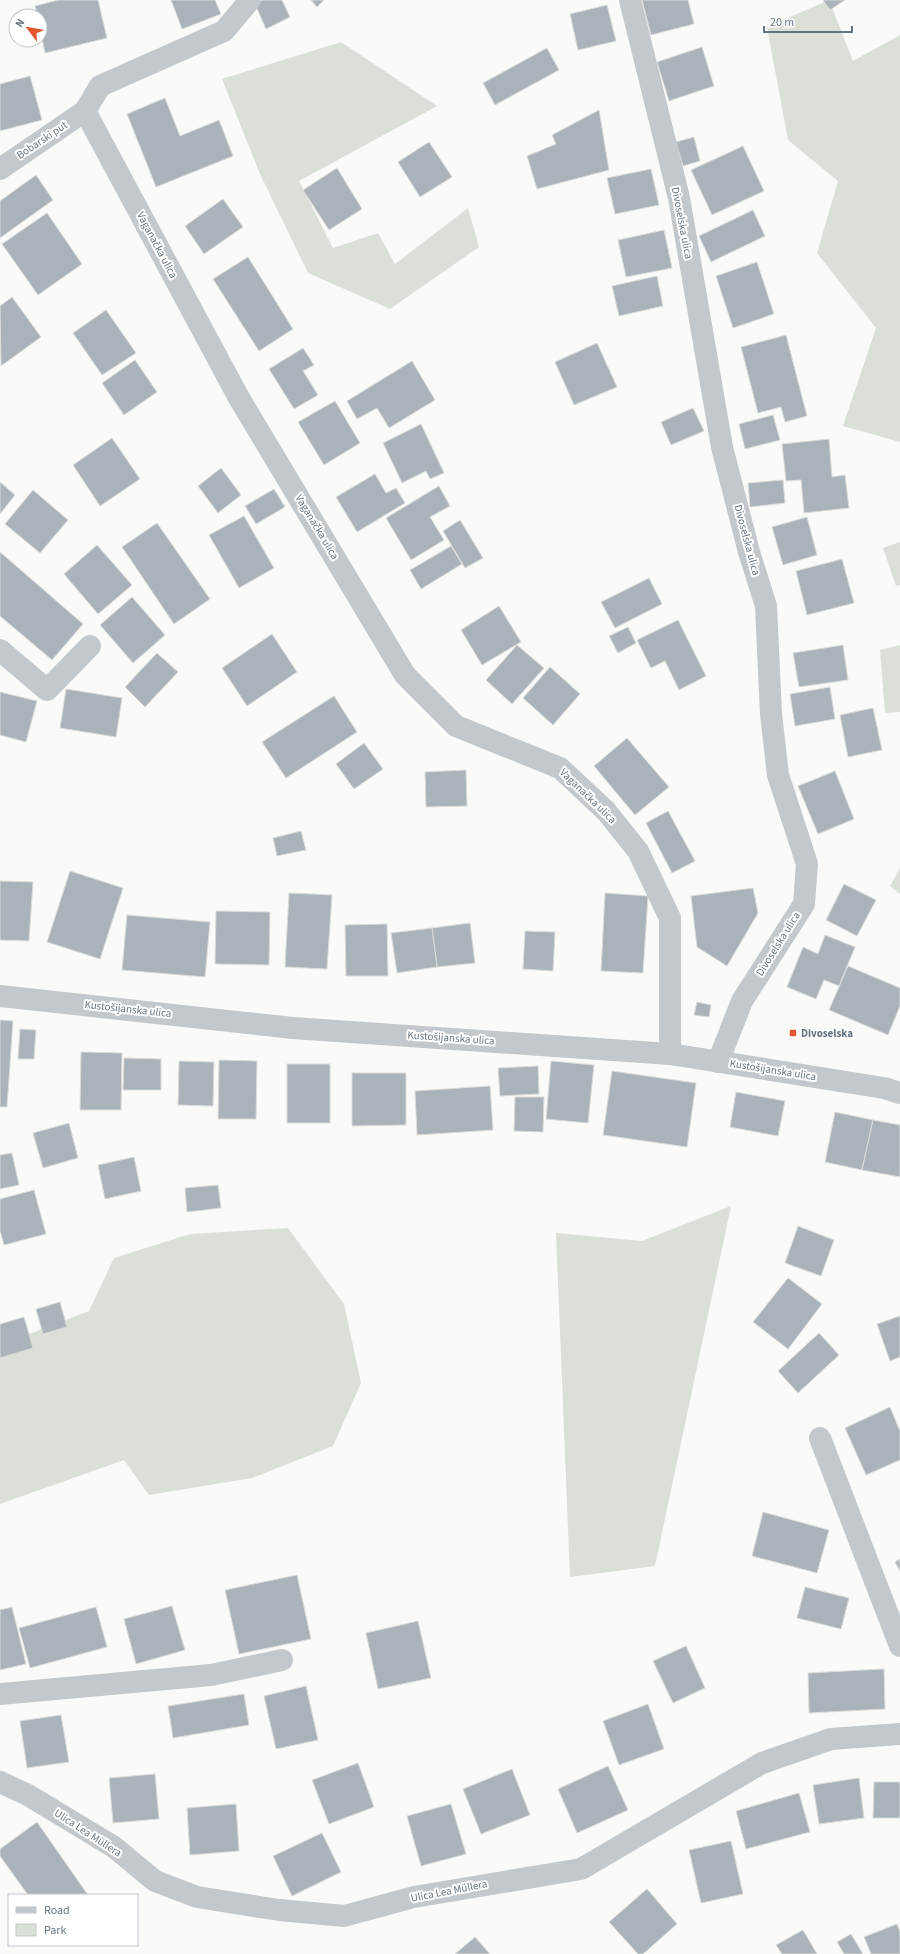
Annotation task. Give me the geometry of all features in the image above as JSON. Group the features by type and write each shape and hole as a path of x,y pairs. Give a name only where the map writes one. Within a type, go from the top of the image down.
{"street":[{"path":"85,112 100,86 224,31 250,0"},
{"name":"Divoselska ulica","path":"630,0 678,198 722,447 749,552 766,606 771,714 778,775 807,864 804,904 742,1001 718,1062"},
{"name":"Bobarski put","path":"0,169 85,112"},
{"name":"Vaganačka ulica","path":"85,112 239,398 405,675 456,726 560,768 606,810 638,851 670,918 670,1054"},
{"path":"0,650 47,690 90,646"},
{"name":"Kustošijanska ulica","path":"0,996 293,1028 670,1054 884,1088 900,1093"},
{"path":"820,1438 900,1646"},
{"path":"0,1694 211,1675 282,1660"},
{"name":"Ulica Lea Müllera","path":"0,1782 28,1796 114,1847 154,1881 197,1897 279,1910 344,1916 414,1897 581,1869 762,1763 831,1739 900,1734"}],"green space":[{"path":"829,0 853,61 900,35 900,442 843,426 876,328 817,253 838,181 788,140 767,27"},
{"path":"341,42 437,106 299,181 333,248 378,233 395,264 468,208 479,247 390,309 308,273 260,174 222,79"},
{"path":"900,542 900,585 896,586 883,548"},
{"path":"900,645 900,712 885,713 880,650"},
{"path":"900,868 900,894 890,886"},
{"path":"731,1206 655,1566 570,1577 556,1233 642,1241"},
{"path":"288,1228 344,1304 361,1383 333,1446 252,1478 149,1495 124,1460 0,1504 0,1335 16,1339 89,1311 114,1258 190,1234"}],"building":[{"path":"58,0 98,0 107,38 45,53 44,48 48,48 48,8 35,8 35,6"},
{"path":"171,0 215,0 221,14 182,29"},
{"path":"263,0 282,0 290,17 266,29 255,4"},
{"path":"311,0 324,0 317,7"},
{"path":"642,0 688,0 694,24 651,35"},
{"path":"823,0 845,0 830,10"},
{"path":"607,5 616,41 578,50 570,14"},
{"path":"702,47 714,86 669,101 657,62"},
{"path":"547,48 559,70 495,105 483,83"},
{"path":"30,76 42,120 0,131 0,84"},
{"path":"165,98 180,136 219,120 233,156 156,187 127,114"},
{"path":"599,110 609,170 537,189 527,156 556,144 552,135"},
{"path":"694,137 700,161 683,166 676,142"},
{"path":"429,142 452,177 420,197 398,162"},
{"path":"743,146 764,191 712,215 691,170"},
{"path":"337,168 362,209 329,230 303,190"},
{"path":"651,169 659,205 615,214 607,178"},
{"path":"36,175 53,200 0,238 0,201"},
{"path":"223,199 243,227 204,254 185,226"},
{"path":"753,210 765,236 711,262 699,236"},
{"path":"47,213 82,264 38,295 2,244"},
{"path":"664,230 672,268 626,277 618,240"},
{"path":"248,257 293,329 259,351 213,279"},
{"path":"757,262 774,314 733,328 716,276"},
{"path":"657,276 663,306 619,316 612,286"},
{"path":"12,297 41,337 1,366 0,306"},
{"path":"106,310 136,353 102,375 73,333"},
{"path":"786,335 807,416 785,422 781,407 758,413 741,347"},
{"path":"597,343 617,387 574,405 555,362"},
{"path":"303,348 314,365 303,371 318,395 294,409 269,369"},
{"path":"135,360 157,392 124,415 102,383"},
{"path":"412,361 435,400 389,428 377,408 357,419 347,401"},
{"path":"335,401 360,443 324,465 298,422"},
{"path":"693,408 704,431 671,445 661,422"},
{"path":"773,415 780,440 745,449 739,424"},
{"path":"421,424 444,473 430,479 426,471 402,483 383,443"},
{"path":"112,438 140,479 100,506 73,465"},
{"path":"829,439 832,477 845,475 849,508 804,513 801,480 786,481 782,444"},
{"path":"221,468 241,495 218,513 198,486"},
{"path":"375,474 386,493 396,488 405,503 357,532 336,497"},
{"path":"783,480 785,503 750,507 748,483"},
{"path":"0,482 15,495 0,514"},
{"path":"439,486 450,506 430,517 444,540 411,560 386,518"},
{"path":"274,489 285,507 256,524 245,506"},
{"path":"33,490 68,520 40,553 5,524"},
{"path":"244,516 274,568 239,588 209,535"},
{"path":"807,517 817,555 783,565 772,527"},
{"path":"460,520 483,558 465,568 443,531"},
{"path":"157,523 210,599 174,624 122,547"},
{"path":"97,545 132,585 98,614 64,574"},
{"path":"451,546 462,564 421,589 410,570"},
{"path":"0,552 83,624 52,660 0,616"},
{"path":"842,559 854,603 807,615 796,571"},
{"path":"649,578 662,604 615,628 601,602"},
{"path":"132,597 165,635 133,663 100,625"},
{"path":"499,606 521,642 482,665 461,630"},
{"path":"678,620 706,676 679,690 665,661 651,668 637,640"},
{"path":"628,627 636,643 618,653 609,636"},
{"path":"272,634 297,672 247,706 222,668"},
{"path":"517,645 544,668 512,704 486,680"},
{"path":"843,645 848,680 799,687 793,653"},
{"path":"157,653 178,672 145,707 125,687"},
{"path":"550,667 580,694 553,725 523,698"},
{"path":"830,687 835,719 795,726 790,694"},
{"path":"66,689 122,698 116,737 60,728"},
{"path":"0,692 37,701 26,742 0,735"},
{"path":"334,696 357,732 286,778 262,742"},
{"path":"873,708 882,750 848,757 840,715"},
{"path":"627,738 669,787 635,815 594,766"},
{"path":"364,743 383,769 354,789 336,764"},
{"path":"466,770 467,806 426,807 425,772"},
{"path":"835,771 854,819 818,834 798,786"},
{"path":"668,811 695,861 672,873 646,823"},
{"path":"301,831 306,850 277,856 273,838"},
{"path":"70,871 123,888 100,959 47,942"},
{"path":"0,881 33,882 29,941 0,940"},
{"path":"844,884 876,900 857,936 826,920"},
{"path":"753,888 758,913 727,966 697,947 691,896"},
{"path":"289,893 332,895 327,969 285,967"},
{"path":"605,893 648,896 643,973 601,971"},
{"path":"216,911 270,912 269,965 215,964"},
{"path":"127,915 210,922 205,977 122,970"},
{"path":"470,923 475,963 437,967 432,928"},
{"path":"387,924 388,976 346,976 345,925"},
{"path":"432,928 437,967 397,973 391,933"},
{"path":"525,931 555,932 553,971 523,969"},
{"path":"825,935 855,947 839,986 824,980 816,999 787,987 803,947 818,954"},
{"path":"848,966 900,988 900,1006 888,1035 829,1010"},
{"path":"697,1002 711,1005 709,1017 694,1015"},
{"path":"0,1020 13,1021 7,1107 0,1107"},
{"path":"20,1029 36,1030 34,1059 18,1059"},
{"path":"81,1052 122,1053 121,1110 80,1110"},
{"path":"124,1058 161,1059 161,1090 123,1090"},
{"path":"219,1060 257,1061 256,1119 218,1119"},
{"path":"179,1061 214,1062 213,1106 178,1105"},
{"path":"551,1061 594,1065 588,1123 546,1119"},
{"path":"287,1064 330,1064 330,1123 287,1123"},
{"path":"538,1066 539,1094 500,1096 498,1068"},
{"path":"612,1071 696,1083 687,1147 603,1135"},
{"path":"352,1073 406,1073 406,1125 352,1126"},
{"path":"490,1086 493,1130 417,1135 415,1091"},
{"path":"736,1092 785,1101 778,1136 730,1127"},
{"path":"515,1097 544,1097 543,1132 514,1131"},
{"path":"835,1112 873,1120 862,1170 825,1162"},
{"path":"873,1120 900,1125 900,1177 862,1170"},
{"path":"69,1123 78,1158 43,1168 33,1133"},
{"path":"12,1153 19,1185 0,1189 0,1155"},
{"path":"134,1157 141,1191 105,1199 98,1165"},
{"path":"218,1185 221,1208 187,1212 185,1188"},
{"path":"34,1190 46,1234 4,1245 0,1231 0,1199"},
{"path":"798,1226 834,1240 821,1276 785,1263"},
{"path":"788,1278 822,1304 788,1349 753,1322"},
{"path":"60,1302 67,1327 43,1334 36,1309"},
{"path":"900,1316 900,1357 890,1361 877,1324"},
{"path":"24,1317 33,1348 0,1358 0,1324"},
{"path":"819,1333 839,1355 798,1393 778,1371"},
{"path":"890,1407 900,1431 900,1460 866,1475 845,1428"},
{"path":"763,1512 829,1530 817,1573 752,1556"},
{"path":"900,1559 900,1571 895,1562"},
{"path":"297,1575 311,1639 239,1654 225,1590"},
{"path":"805,1587 849,1598 841,1629 797,1618"},
{"path":"172,1606 185,1650 136,1664 124,1619"},
{"path":"12,1607 26,1664 0,1670 0,1610"},
{"path":"96,1607 107,1647 30,1668 19,1628"},
{"path":"418,1621 431,1678 378,1689 366,1633"},
{"path":"686,1646 705,1688 673,1703 653,1661"},
{"path":"884,1669 885,1709 809,1713 808,1673"},
{"path":"306,1686 318,1740 276,1749 264,1696"},
{"path":"244,1694 249,1725 173,1738 168,1706"},
{"path":"648,1704 664,1749 619,1765 603,1721"},
{"path":"61,1715 69,1762 27,1768 20,1721"},
{"path":"358,1763 374,1807 329,1824 312,1780"},
{"path":"608,1766 628,1810 577,1833 558,1789"},
{"path":"512,1769 530,1815 481,1834 463,1789"},
{"path":"155,1774 159,1819 113,1823 109,1778"},
{"path":"859,1778 864,1818 819,1824 813,1785"},
{"path":"874,1782 900,1782 900,1818 873,1818"},
{"path":"799,1793 810,1832 746,1849 736,1811"},
{"path":"236,1804 239,1851 190,1855 187,1808"},
{"path":"451,1804 466,1854 421,1866 407,1816"},
{"path":"37,1822 87,1894 27,1894 0,1856 0,1849"},
{"path":"322,1833 341,1872 292,1896 273,1856"},
{"path":"731,1841 743,1894 701,1903 689,1850"},
{"path":"647,1889 677,1924 643,1954 638,1954 609,1922"},
{"path":"897,1924 900,1932 900,1954 871,1954 864,1937"},
{"path":"803,1930 817,1954 782,1954 776,1945"},
{"path":"851,1934 863,1954 844,1954 837,1942"},
{"path":"475,1937 490,1954 455,1954"}],"place":[{"name":"Divoselska","path":"793,1033"}]}
